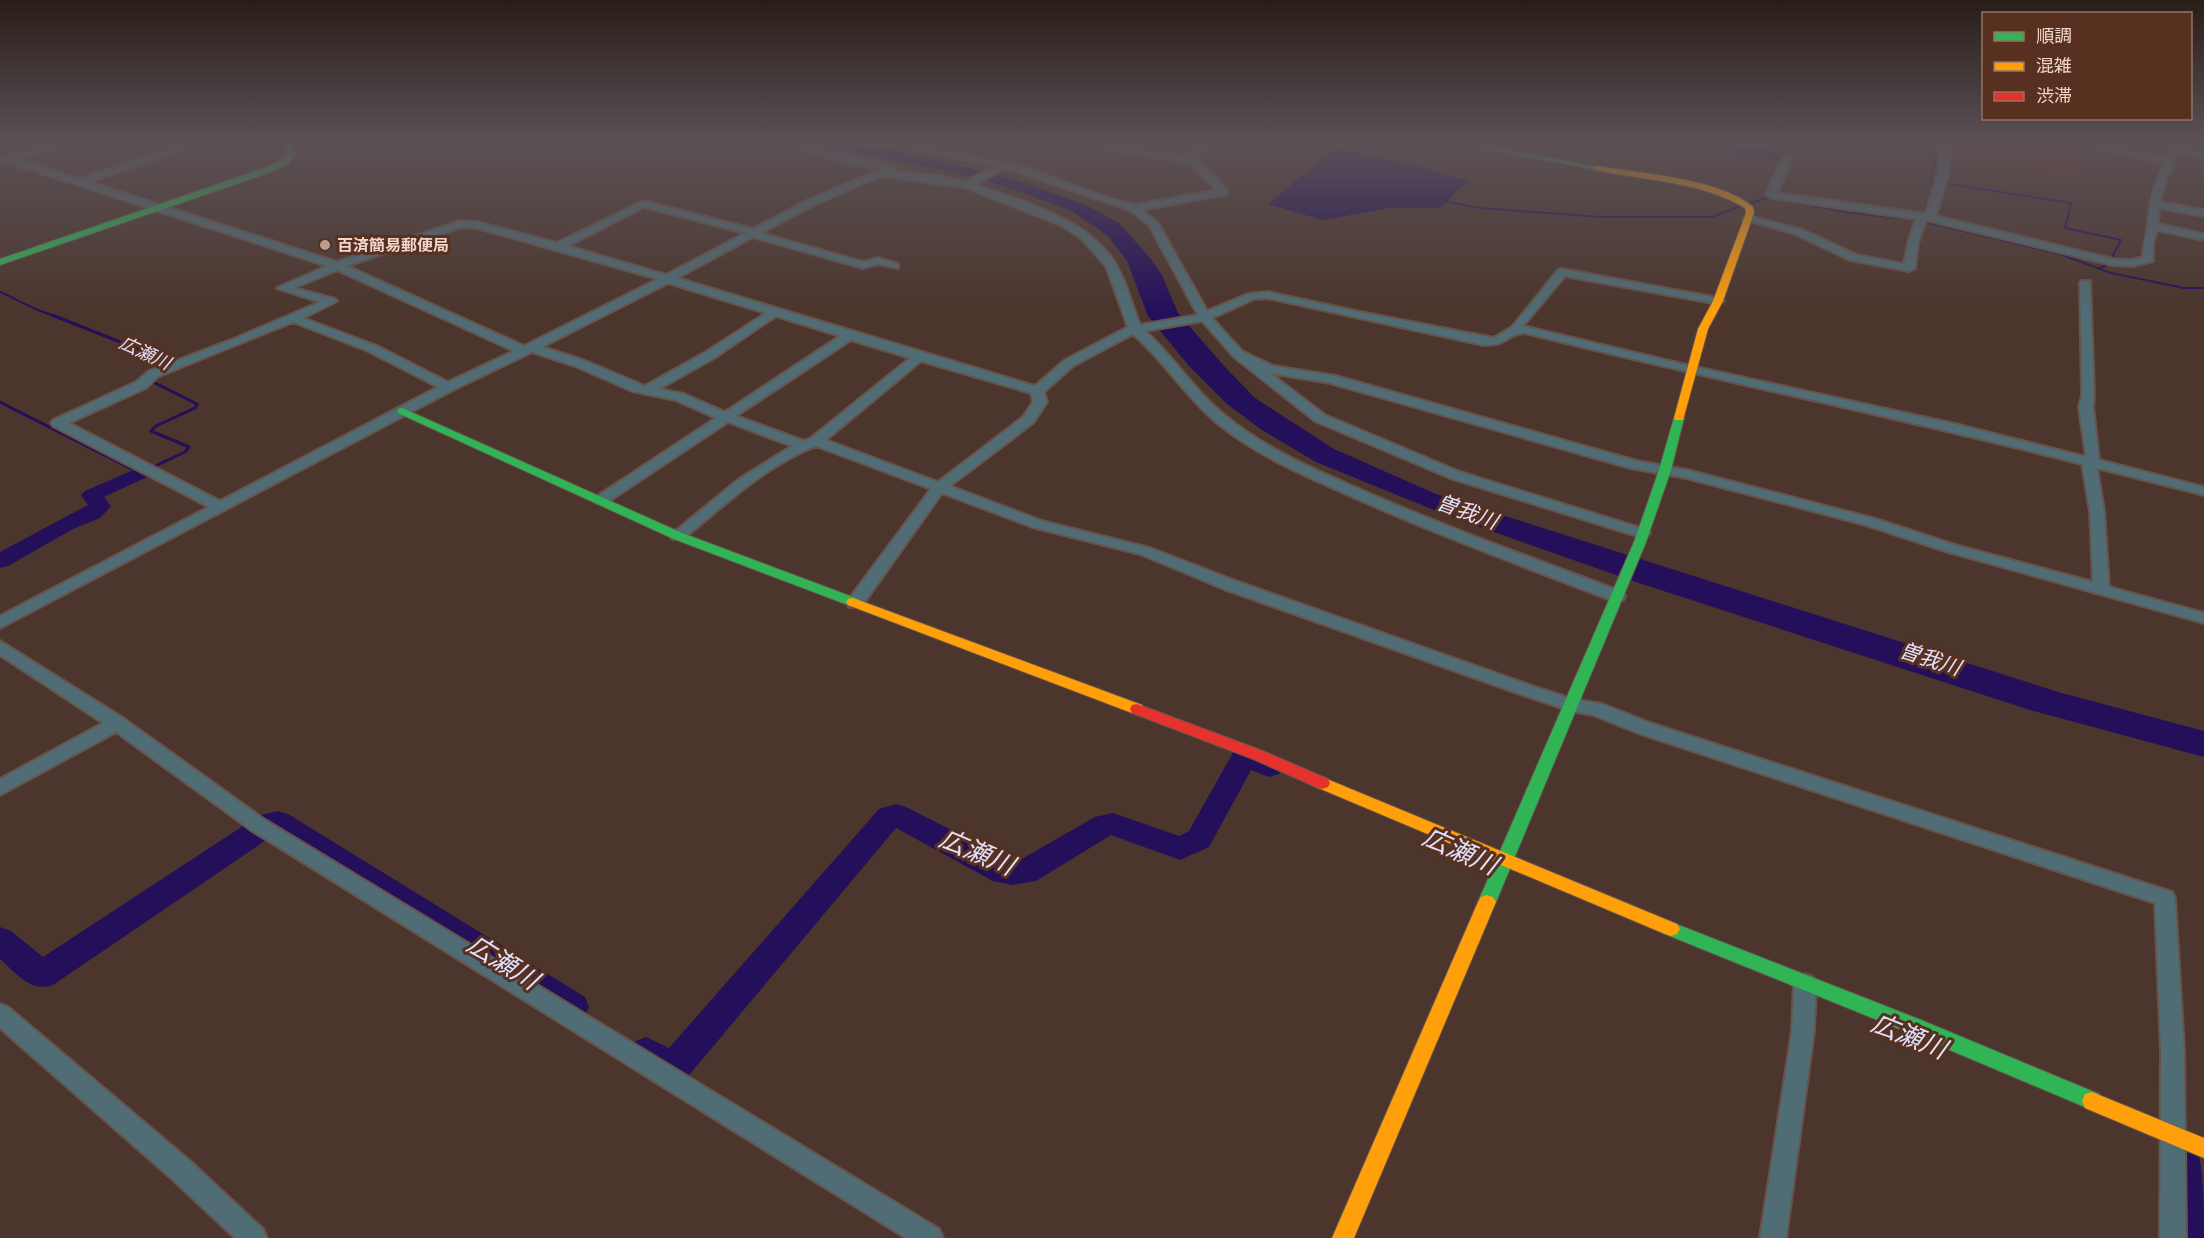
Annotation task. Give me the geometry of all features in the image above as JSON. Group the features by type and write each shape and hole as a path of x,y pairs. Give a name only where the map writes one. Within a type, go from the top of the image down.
{"street":[{"path":"126,198 337,266 529,349 647,390 679,397 729,417 939,488 1037,524 1144,551 1230,585 1571,705 1596,709 1644,728 2165,898 2173,1073 2171,1133 2173,1162 2170,1176 2173,1238"},
{"path":"0,262 185,198"},
{"path":"0,623 448,387 529,349 822,198"},
{"path":"1004,198 1048,215 1085,236 1111,265 1140,328 1153,345 1191,392 1233,428 1284,461 1419,521 1617,596"},
{"path":"1099,198 1134,208 1153,223 1203,317 1238,354 1294,400 1336,426 1455,475 1641,538"},
{"path":"1134,208 1192,198"},
{"path":"1343,1238 1641,538 1665,470 1703,329 1718,301 1748,219 1749,207 1745,202 1734,198"},
{"path":"1790,198 1926,218 2113,262 2132,263 2149,259 2148,243 2153,226 2156,198"},
{"path":"1748,219 1798,232 1854,258 1909,268 1935,198"},
{"path":"560,246 643,204 715,220 754,234 863,265 878,261 894,266"},
{"path":"2154,204 2204,213"},
{"path":"220,507 58,423 141,385 153,374 240,342 331,301 283,288 337,266 460,224 477,225 560,246 669,278 916,358 1037,391"},
{"path":"2153,226 2204,237"},
{"path":"1518,328 1517,325 1524,315 1562,272 1718,301"},
{"path":"2086,283 2088,395 2086,407 2093,458 2089,464 2097,511 2101,591"},
{"path":"1037,391 1069,363 1113,337 1140,328 1203,317 1252,296 1268,295 1365,317 1497,342 1518,328 1691,370 1955,428 2089,464 2129,471 2204,491"},
{"path":"647,390 675,372 710,355 775,312"},
{"path":"293,318 336,333 420,370 448,387"},
{"path":"601,500 848,336"},
{"path":"1238,354 1270,369 1331,379 1635,465 1665,470 1871,522 1950,548 2204,618"},
{"path":"678,536 760,472 809,443 916,358"},
{"path":"855,603 939,488 1028,420 1040,402 1037,391"},
{"path":"402,411 678,536 1258,755 1431,830 1805,984 1914,1026 2204,1148"},
{"path":"0,647 117,723 258,825 930,1238"},
{"path":"0,788 117,723"},
{"path":"1773,1238 1803,1031 1805,984"},
{"path":"0,1014 181,1170 254,1238"}],"water":[{"name":"曽我川","path":"1036,198 1066,198 1084,204 1119,223 1162,275 1178,313 1224,366 1255,398 1334,449 1436,494 2058,692 2204,731 2204,757 2030,710 1636,582 1451,517 1316,462 1262,430 1227,404 1189,366 1148,316 1127,261 1108,236 1072,211"},
{"path":"1276,198 1450,198 1440,208 1391,208 1322,220 1268,204"}],"waterway":[{"path":"1748,204 1767,198"},
{"path":"1767,198 1847,212 1921,221 2060,254 2111,273 2184,288 2204,288"},
{"path":"2038,198 2071,203 2065,228 2121,240 2113,255 2116,260 2100,268"},
{"path":"1443,201 1479,208 1601,217 1712,217 1741,206"},
{"name":"広瀬川","path":"0,292 54,316"},
{"name":"広瀬川","path":"54,316 59,317"},
{"name":"広瀬川","path":"54,316 176,364"},
{"name":"広瀬川","path":"0,402 140,473 185,452 189,447 151,431 156,426 195,408 197,404 151,381"},
{"name":"広瀬川","path":"0,561 65,524 92,513 100,506 92,495 140,473"},
{"name":"広瀬川","path":"646,1053 673,1069 889,817 896,815 1004,872 1025,872 1105,825 1113,824 1180,848 1199,839 1245,756 1269,767"},
{"name":"広瀬川","path":"0,940 42,975 270,823 278,822 573,1007"},
{"name":"広瀬川","path":"2183,1154 2190,1238"}],"traffic: fast":[{"path":"0,262 187,198"},
{"path":"402,411 678,536 853,602"},
{"path":"1487,902 1640,542 1665,470 1679,418"},
{"path":"1671,929 1914,1026 2092,1101"}],"traffic: slow":[{"path":"1679,418 1703,329 1718,301 1750,213 1749,207 1732,198"},
{"path":"853,602 1137,709"},
{"path":"1322,783 1671,929"},
{"path":"1343,1238 1487,902"},
{"path":"2092,1101 2204,1148"}],"traffic: jam":[{"path":"1137,709 1258,755 1322,783"}],"place":[{"name":"百済簡易郵便局","path":"325,245"}]}
